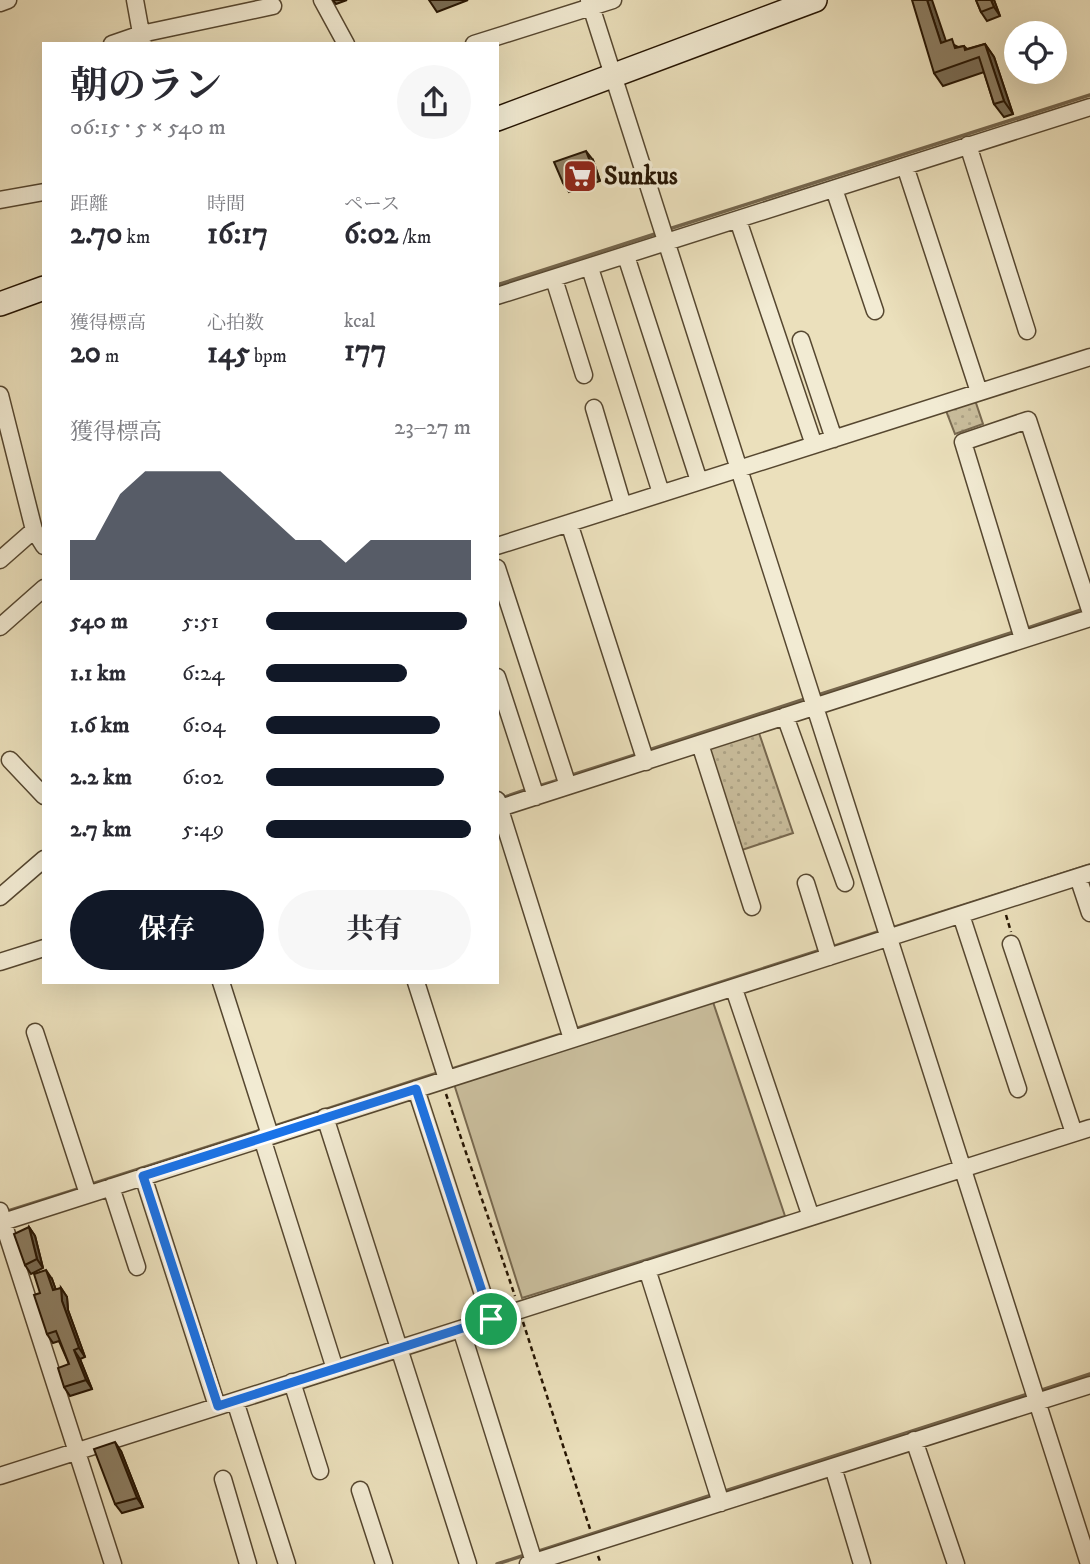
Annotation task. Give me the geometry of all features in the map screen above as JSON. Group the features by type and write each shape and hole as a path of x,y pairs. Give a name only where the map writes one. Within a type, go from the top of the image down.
{"main road":[{"path":"499,118 815,0"},
{"path":"0,304 42,289"}],"street":[{"path":"0,3 8,0"},
{"path":"135,0 142,39"},
{"path":"322,0 345,42"},
{"path":"480,42 590,4 613,0"},
{"path":"590,4 741,468 1089,1564"},
{"path":"124,42 273,6"},
{"path":"499,295 626,256 666,235 738,220 1090,107"},
{"path":"968,145 1027,331"},
{"path":"905,166 979,392"},
{"path":"834,189 875,311"},
{"path":"0,200 42,192"},
{"path":"738,220 814,445"},
{"path":"626,256 699,481"},
{"path":"590,268 661,493"},
{"path":"554,279 584,375"},
{"path":"801,340 834,439"},
{"path":"499,545 1090,357"},
{"path":"0,395 4,423 34,530 42,543"},
{"path":"594,408 623,506"},
{"path":"499,805 644,755 700,744 785,716 814,700 1089,611 1028,420 963,442 1021,633"},
{"path":"569,523 644,755"},
{"path":"0,560 34,530"},
{"path":"499,574 566,780"},
{"path":"0,627 42,590"},
{"path":"499,683 534,791"},
{"path":"785,716 845,883"},
{"path":"700,744 752,907"},
{"path":"10,760 42,794"},
{"path":"499,808 571,1034"},
{"path":"0,897 42,861"},
{"path":"113,1564 78,1447 1,1218 87,1189 111,1187 267,1132 416,1089 444,1076 571,1034 734,989 827,951 887,931 961,915 1084,875 1090,913"},
{"path":"806,884 827,951"},
{"path":"961,915 1018,1089"},
{"path":"1011,944 1072,1129"},
{"path":"0,962 42,949"},
{"path":"222,984 333,1364"},
{"path":"417,984 444,1076"},
{"path":"734,989 810,1213"},
{"path":"35,1032 87,1189"},
{"path":"416,1089 490,1315"},
{"path":"325,1117 468,1564"},
{"path":"0,1476 78,1447 216,1402 235,1401 292,1382 333,1364 398,1344 461,1329 518,1305 647,1269 810,1213 1072,1129 1090,1128"},
{"path":"143,1176 216,1402"},
{"path":"111,1187 137,1267"},
{"path":"647,1269 719,1497"},
{"path":"461,1329 531,1558 719,1497 833,1467 1035,1396 1090,1385"},
{"path":"292,1382 320,1471"},
{"path":"235,1401 287,1564"},
{"path":"915,1440 956,1564"},
{"path":"833,1467 862,1564"},
{"path":"223,1479 248,1564"},
{"path":"360,1490 384,1564"}],"path":[{"path":"1001,902 1013,938 1011,944"},
{"path":"444,1076 590,1531"}],"shaded area":[{"path":"974,397 983,424 955,434 945,408"},
{"path":"758,730 793,833 739,851 709,747"},
{"path":"713,1002 785,1216 522,1298 454,1084"}],"building":[{"path":"912,0 927,0 941,43 952,39 955,48 964,46 965,50 985,44 1004,101 994,104 979,57 934,73"},
{"path":"976,0 991,0 994,7 981,12"},
{"path":"586,151 594,172 563,183 554,162"},
{"path":"29,1227 37,1259 25,1265 14,1234"},
{"path":"46,1270 53,1290 61,1288 62,1301 79,1348 74,1350 86,1380 64,1387 58,1368 69,1364 56,1331 47,1334 34,1295 40,1293 34,1274"},
{"path":"115,1442 137,1498 115,1504 94,1449"}],"waterway":[{"path":"669,229 1090,95"},
{"path":"499,284 658,233"},
{"path":"1025,629 1084,609"},
{"path":"815,696 1014,632"},
{"path":"649,750 808,698"},
{"path":"569,776 638,754"},
{"path":"539,786 562,779"},
{"path":"502,798 528,789"},
{"path":"892,928 1090,865"},
{"path":"832,947 881,931"},
{"path":"575,1029 821,950"},
{"path":"449,1070 565,1033"},
{"path":"272,1127 441,1072"},
{"path":"89,1185 261,1130"},
{"path":"5,1212 81,1188"},
{"path":"1039,1391 1090,1374"},
{"path":"722,1492 1028,1394"},
{"path":"536,1552 715,1494"},
{"path":"497,1564 525,1555"}],"place":[{"name":"Sunkus","path":"580,176"}],"route":[{"path":"416,1089 491,1319 218,1406 143,1176 416,1089"}]}
